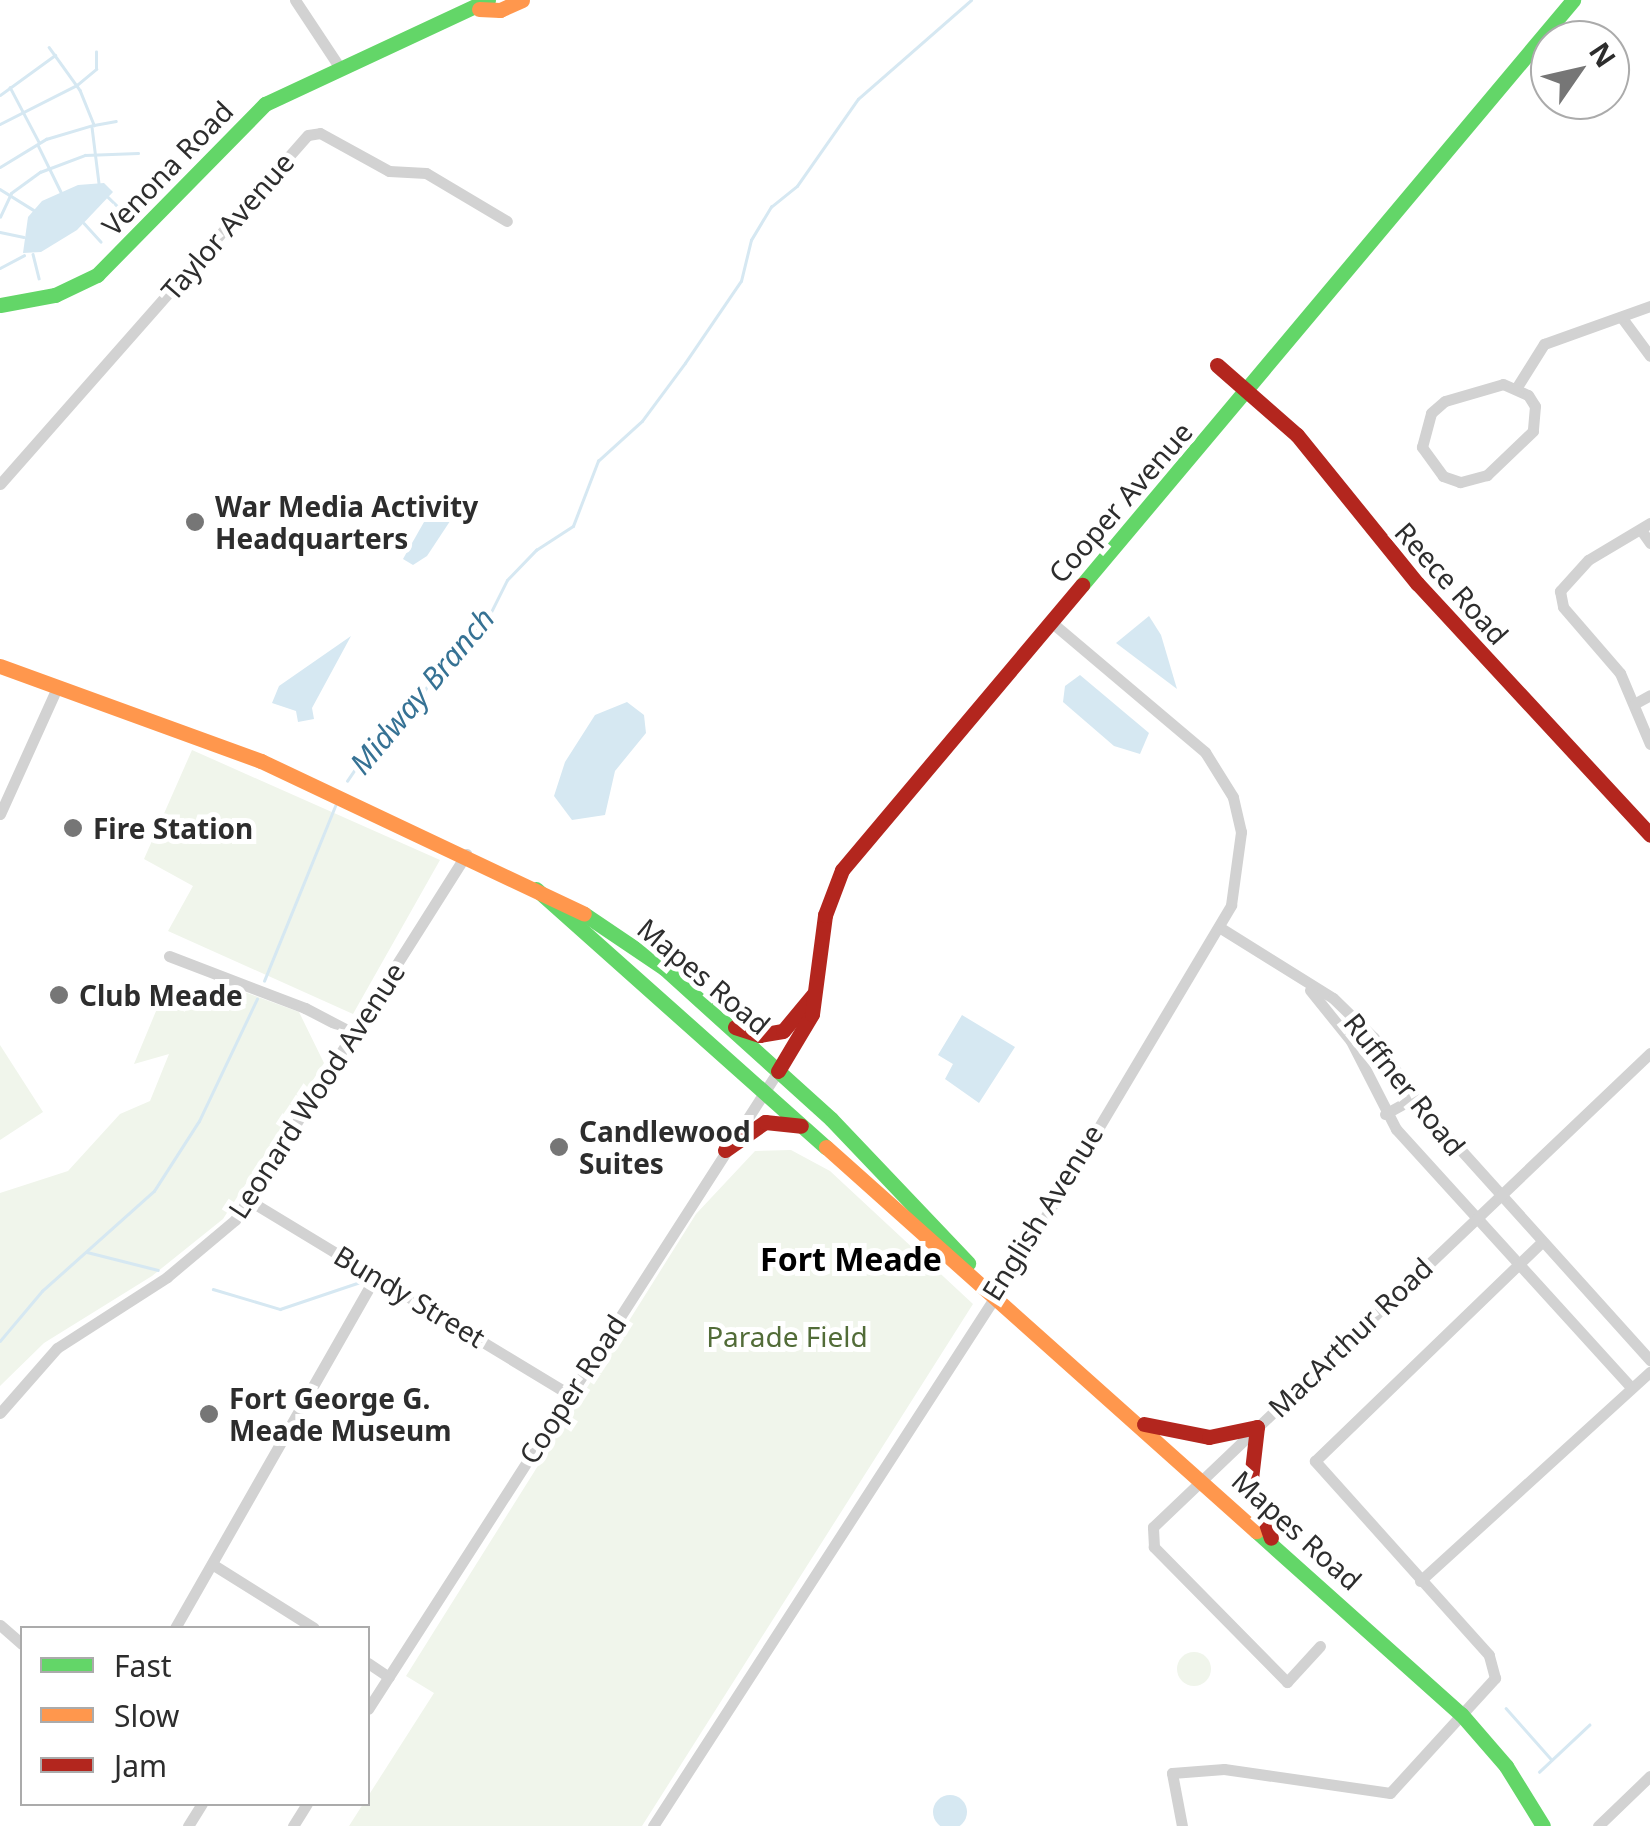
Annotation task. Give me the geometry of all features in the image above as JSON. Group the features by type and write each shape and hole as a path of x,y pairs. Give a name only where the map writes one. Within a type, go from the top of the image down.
{"street":[{"path":"295,0 340,68"},
{"name":"Venona Road","path":"0,305 55,295 98,274 234,128 265,104 483,5 500,10 522,0"},
{"name":"Cooper Avenue","path":"778,1071 806,1027 816,992 824,915 842,870 1249,391 1573,0"},
{"name":"Taylor Avenue","path":"0,484 308,135 320,133 374,166 426,173 507,221"},
{"path":"1516,387 1528,395 1536,420 1513,456 1474,481 1451,480 1435,470 1422,438 1430,413 1455,398 1516,387 1544,344 1650,306"},
{"path":"1622,318 1650,356"},
{"name":"Reece Road","path":"1218,365 1297,434 1391,554 1650,835"},
{"path":"1650,543 1645,526 1588,560 1560,591 1563,607 1620,672 1650,744"},
{"name":"English Avenue","path":"653,1826 994,1292 1028,1246 1219,926 1242,864 1233,797 1205,752 1050,621"},
{"name":"Mapes Road","path":"0,666 261,761 466,854 536,889 664,968 778,1071 994,1292"},
{"path":"0,814 57,688"},
{"path":"1634,704 1650,696"},
{"name":"Leonard Wood Avenue","path":"0,1414 48,1356 195,1257 250,1201 466,854"},
{"name":"Mapes Road","path":"536,889 994,1292 1461,1714 1506,1766 1543,1826"},
{"name":"Ruffner Road","path":"1219,926 1304,984 1333,998 1367,1031 1414,1098 1497,1196 1650,1360"},
{"path":"168,956 306,1008 355,1034"},
{"name":"Ruffner Road","path":"1304,984 1351,1041 1385,1114 1632,1388"},
{"path":"724,1022 776,1033 816,992"},
{"path":"1351,1041 1367,1031"},
{"path":"1497,1196 1650,1052"},
{"name":"Cooper Road","path":"370,1707 778,1071"},
{"path":"1385,1114 1414,1098"},
{"path":"726,1150 765,1122 806,1128"},
{"name":"MacArthur Road","path":"1320,1646 1287,1682 1154,1547 1153,1526 1497,1196"},
{"name":"Bundy Street","path":"250,1201 569,1394"},
{"path":"1182,1826 1172,1774 1224,1769 1382,1794 1396,1788 1488,1689 1495,1666 1315,1461 1541,1243"},
{"path":"176,1626 376,1275"},
{"path":"1420,1581 1650,1372"},
{"path":"1138,1422 1208,1437 1257,1426 1250,1479 1273,1542"},
{"path":"212,1564 311,1626"},
{"path":"0,1625 20,1642"},
{"path":"370,1664 389,1676"},
{"path":"1598,1826 1650,1776"}],"green space":[{"path":"192,750 440,860 353,1014 168,931 193,886 144,859"},
{"path":"220,983 299,1012 324,1063 223,1219 152,1276 44,1343 0,1386 0,1193 68,1171 120,1114 150,1101 169,1054 134,1064 166,987 177,984 184,1012"},
{"path":"0,1045 43,1112 0,1140"},
{"name":"Parade Field","path":"791,1150 830,1171 973,1304 642,1826 349,1826 362,1806 370,1806 370,1793 434,1693 406,1676 696,1214 755,1151"},
{"path":"1194,1652 1206,1657 1211,1669 1206,1681 1194,1686 1182,1681 1177,1669 1182,1657"}],"shaded area":[{"path":"104,183 113,192 77,230 41,252 23,253 28,217 42,201 78,185"},
{"path":"460,506 427,556 413,565 403,559 424,522"},
{"path":"1149,616 1161,635 1177,689 1116,643"},
{"path":"351,636 312,708 314,719 298,722 296,711 272,703 279,686"},
{"path":"1080,675 1149,733 1140,754 1114,746 1063,702 1065,686"},
{"path":"627,702 644,715 646,733 615,771 605,815 572,820 554,796 565,762 595,715"},
{"path":"962,1015 1015,1047 979,1103 945,1079 953,1064 938,1055"},
{"path":"943,1796 957,1796 966,1805 966,1819 958,1827 942,1827 934,1819 934,1805"}],"waterway":[{"name":"Midway Branch","path":"347,781 379,734 423,693 452,647 488,618 507,580 536,550 573,526 598,461 642,421 741,281 751,240 771,207 797,186 858,99 971,0"},
{"path":"49,47 80,90 94,125 116,121"},
{"path":"0,124 77,85 96,69 96,52"},
{"path":"0,95 55,55"},
{"path":"10,87 39,142"},
{"path":"0,167 46,139 93,125"},
{"path":"92,127 99,183"},
{"path":"38,145 61,192"},
{"path":"0,217 11,193 40,172 85,155 138,153"},
{"path":"0,189 33,210"},
{"path":"108,197 128,216"},
{"path":"84,223 101,242"},
{"path":"0,232 23,237"},
{"path":"33,254 39,278"},
{"path":"0,268 24,255"},
{"name":"Midway Branch","path":"264,981 335,806"},
{"name":"Midway Branch","path":"0,1341 42,1291 154,1191 199,1121 257,999"},
{"path":"87,1252 158,1270"},
{"path":"213,1289 280,1309 363,1281"},
{"path":"1506,1708 1552,1760"},
{"path":"1539,1772 1589,1725"}],"traffic: fast":[{"path":"0,305 55,295 97,275 265,104 488,0"},
{"path":"1082,585 1573,0"},
{"path":"536,889 826,1147"},
{"path":"584,914 664,968 831,1119 968,1263"},
{"path":"1256,1531 1461,1714 1506,1766 1543,1826"}],"traffic: slow":[{"path":"479,9 500,10 522,0"},
{"path":"0,666 261,761 584,914"},
{"path":"826,1147 1256,1531"}],"traffic: jam":[{"path":"1217,365 1297,435 1417,583 1650,835"},
{"path":"778,1071 812,1014 825,915 842,870 1082,585"},
{"path":"735,1027 760,1035 783,1031 813,995"},
{"path":"725,1150 765,1122 801,1126"},
{"path":"1144,1424 1209,1437 1257,1427 1251,1479 1271,1538"}],"place":[{"name":"War Media Activity Headquarters","path":"195,522"},
{"name":"Fire Station","path":"73,828"},
{"name":"Club Meade","path":"59,995"},
{"name":"Candlewood Suites","path":"559,1147"},
{"name":"Fort George G. Meade Museum","path":"209,1414"}],"district":[{"name":"Fort Meade","path":"851,1259"}]}
